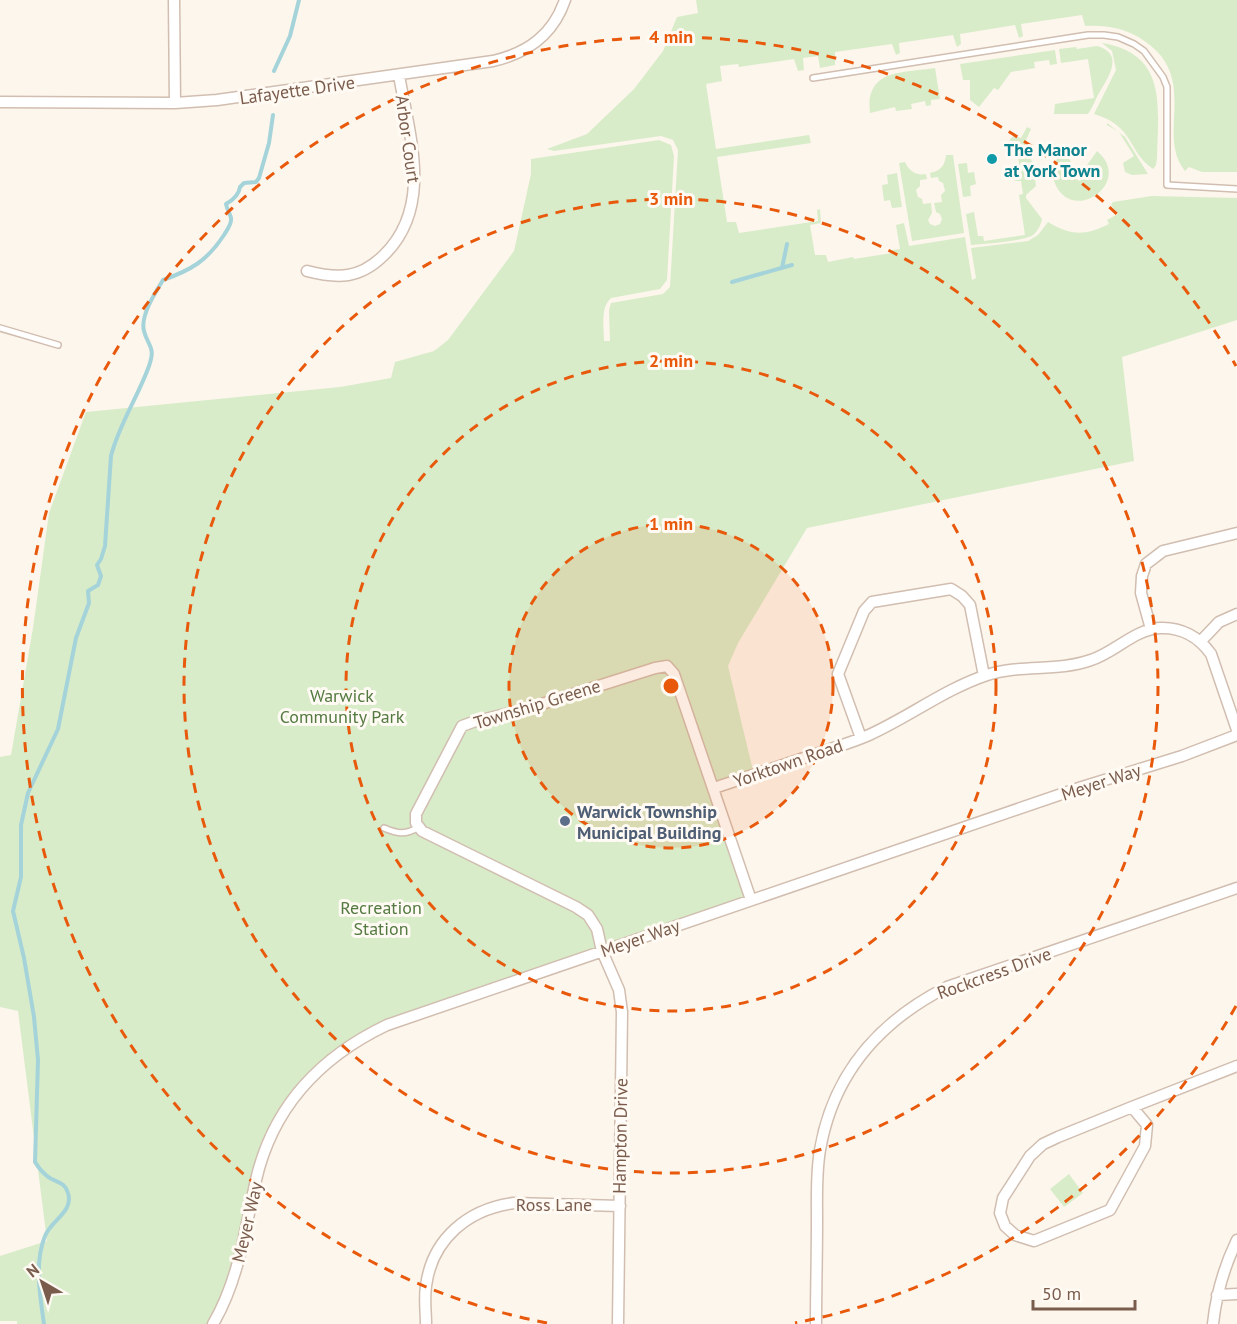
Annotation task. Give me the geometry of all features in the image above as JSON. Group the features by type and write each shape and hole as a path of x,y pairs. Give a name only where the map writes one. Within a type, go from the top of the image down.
{"street":[{"path":"174,0 175,102"},
{"name":"Lafayette Drive","path":"0,102 175,102 240,98 513,56 530,47 544,34 554,23 565,0"},
{"name":"Arbor Court","path":"307,271 342,277 365,269 391,249 408,221 416,185 399,75"},
{"path":"1237,533 1163,551 1146,564 1142,576 1142,593 1151,629 1172,629 1186,633 1200,642 1211,654 1237,730"},
{"path":"866,736 838,674 864,611 872,602 951,589 962,596 970,605 984,676"},
{"path":"1200,642 1219,622 1237,614"},
{"name":"Yorktown Road","path":"714,788 866,736 984,676 1004,671 1074,665 1106,654 1151,629"},
{"name":"Township Greene","path":"419,827 416,823 416,814 462,726 667,666 674,674 751,900"},
{"name":"Meyer Way","path":"213,1324 233,1281 257,1177 271,1136 289,1104 324,1064 361,1038 387,1025 1082,787 1182,756 1237,735"},
{"path":"419,827 422,831 588,915 597,929 602,951"},
{"name":"Rockcress Drive","path":"816,1324 818,1173 823,1136 832,1107 845,1080 879,1035 910,1008 947,987 1237,888"},
{"name":"Hampton Drive","path":"602,951 619,990 622,1012 618,1324"},
{"path":"1132,1107 1147,1125 1145,1146 1110,1210 1034,1241 1015,1235 1005,1226 1000,1213 1003,1198 1030,1156 1043,1144 1132,1107 1237,1066"},
{"name":"Ross Lane","path":"426,1324 426,1288 434,1256 453,1230 469,1217 481,1211 514,1203 620,1206"},
{"path":"1213,1324 1217,1295 1237,1240"},
{"path":"1217,1295 1237,1294"}],"lane":[{"path":"813,78 1088,35 1104,34 1118,37 1144,51 1164,77 1167,87 1167,185 1237,189"},
{"path":"0,328 58,345"},
{"path":"384,828 396,833 409,833 419,827"}],"green space":[{"name":"Warwick Community Park","path":"696,0 1237,0 1237,172 1202,172 1189,167 1185,171 1177,157 1174,141 1174,89 1170,71 1160,55 1143,40 1122,30 1085,26 1082,15 1021,24 1023,36 1019,38 1015,25 960,34 961,44 957,47 953,35 899,43 900,53 896,55 892,44 835,52 835,65 820,68 818,56 803,58 804,70 798,71 794,59 739,67 738,64 720,66 722,81 706,84 716,149 809,135 811,143 717,157 727,222 736,222 739,233 818,221 817,210 820,209 821,223 810,225 815,255 826,255 828,262 892,253 892,250 900,249 896,225 904,223 909,246 965,237 972,280 976,278 971,248 1028,241 1038,235 1048,222 1064,230 1078,233 1093,231 1109,224 1107,220 1118,214 1111,205 1113,202 1152,196 1237,198 1237,320 1122,357 1134,461 807,528 738,643 728,666 754,775 714,788 751,900 387,1025 324,1064 280,1117 265,1149 239,1262 213,1324 17,1324 17,1321 0,1321 0,1256 47,1241 18,1011 0,1007 0,757 11,755 33,628 49,513 86,412 340,387 391,378 395,362 434,351 448,340 514,251 531,174 531,159 659,140 671,145 674,156 667,280 660,289 611,298 605,307 603,318 604,341 610,341 609,310 611,303 663,294 670,287 678,150 673,140 661,136 554,151 547,149 587,134 634,89 663,51 677,17 698,13"},
{"path":"1102,43 1123,49 1139,58 1149,71 1155,85 1158,120 1157,158 1153,169 1117,125 1094,114 1116,70 1112,51"},
{"path":"1097,46 1111,55 1112,67 1090,111 1088,114 1054,114 1055,104 1094,98 1088,59 1061,63 1059,49"},
{"path":"1055,50 1057,64 1050,65 1049,60 1034,62 1035,68 1011,72 998,90 994,88 979,107 970,100 970,80 963,80 960,64"},
{"path":"935,68 940,99 931,100 931,105 926,106 925,101 911,104 912,109 896,111 895,107 870,113 873,88 880,81 899,73"},
{"path":"1027,127 1031,129 1025,150 1033,163 1036,186 1026,195 1026,198 1042,219 1040,225 1029,237 971,245 966,214 974,212 978,236 983,236 984,241 1025,235 1019,195 1023,194 1021,181 1015,181 1013,165 1019,163 1017,150 1012,151 1010,139 1014,136 1021,138"},
{"path":"1119,133 1125,137 1148,174 1132,175 1125,172 1123,163 1134,156"},
{"path":"1064,151 1075,168 1074,177 1079,181 1086,178 1088,173 1085,168 1097,151 1107,163 1109,176 1104,187 1096,195 1085,200 1073,200 1062,194 1054,181 1053,169"},
{"path":"946,155 953,155 964,233 912,241 899,163 905,162 916,173 926,174 927,179 920,180 920,186 916,190 923,204 931,203 932,213 928,220 935,226 940,224 942,219 936,212 934,203 942,202 941,195 945,191 938,177 931,178 930,173 942,167"},
{"path":"967,163 968,173 974,172 976,184 970,186 971,196 963,197 958,164"},
{"path":"897,173 902,207 892,208 890,200 884,201 882,185 888,184 887,175"},
{"path":"1069,1174 1083,1193 1064,1207 1050,1189"}],"waterway":[{"path":"274,71 290,36 299,0"},
{"path":"44,1324 39,1280 42,1246 48,1230 65,1211 69,1200 65,1186 47,1176 35,1162 38,1060 34,1017 13,911 21,877 21,825 28,793 58,729 76,638 89,603 88,591 98,585 101,576 97,565 105,546 111,456 151,359 152,350 143,325 146,312 163,280 198,264 224,235 231,220 226,204 235,197 244,183 256,182 259,178 269,143 273,115"},
{"path":"782,268 787,244"},
{"path":"732,282 792,265"}],"place":[{"name":"The Manor at York Town","path":"992,159"},
{"name":"Warwick Township Municipal Building","path":"565,821"}],"park label":[{"name":"Recreation Station","path":"381,917"}]}
